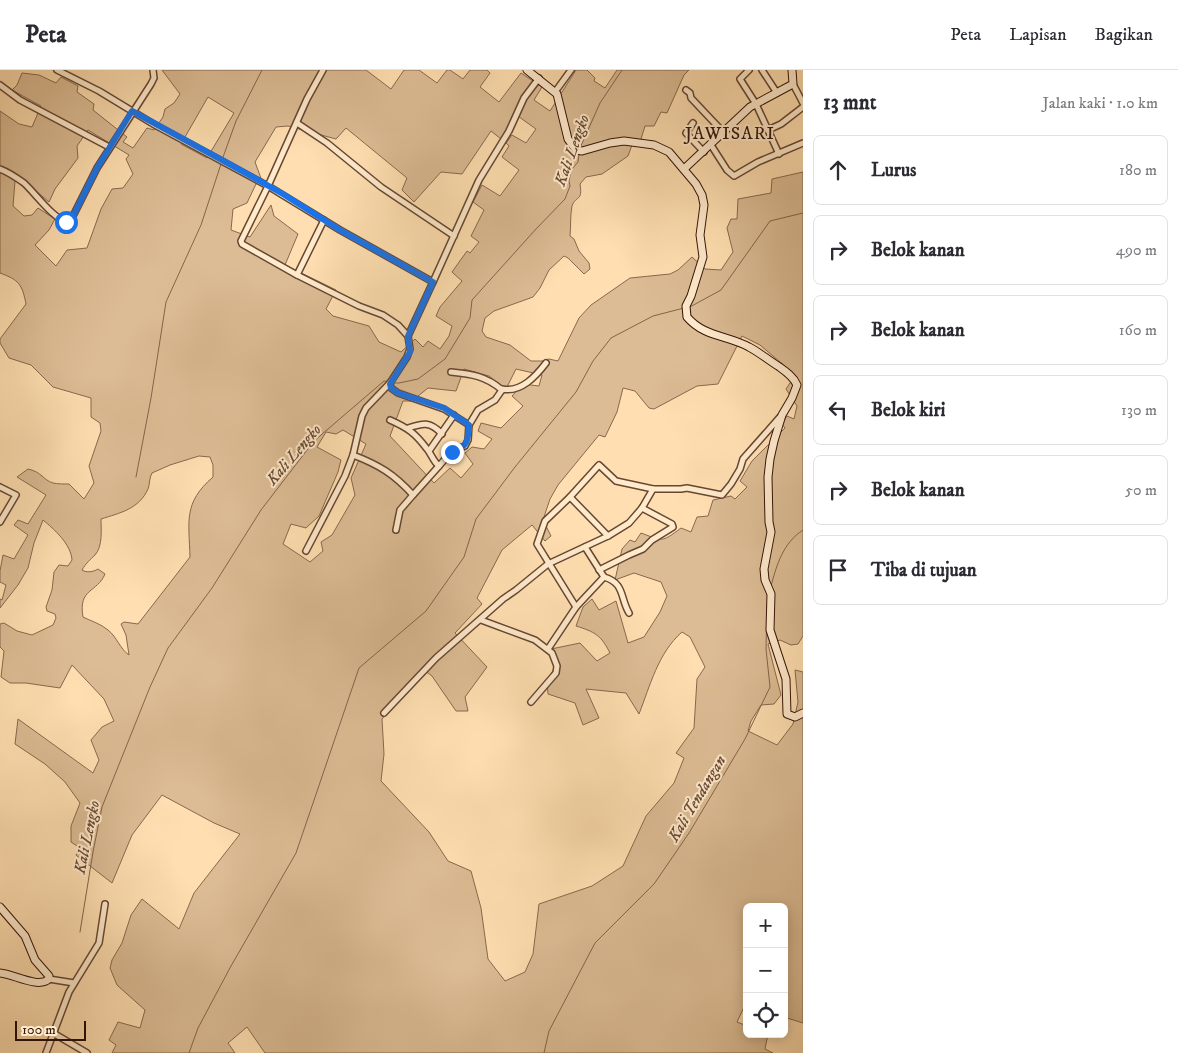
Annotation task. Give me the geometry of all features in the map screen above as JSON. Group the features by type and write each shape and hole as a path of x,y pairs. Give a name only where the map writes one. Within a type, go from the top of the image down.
{"street":[{"path":"57,70 233,166 433,282"},
{"path":"0,169 22,182 62,220 68,222 72,218 97,168 154,78 154,70"},
{"path":"323,70 241,242 249,249 298,275 359,306 383,315 398,325 408,336"},
{"path":"527,70 539,78 558,96 568,139 579,150 624,141 646,144 663,148 684,169 700,190 704,205 700,235 703,262 686,309 687,317 690,322 704,332 748,346 793,378 798,385 782,415 743,459 740,470 732,484 722,494 687,488 653,488 616,481 600,465 545,521 537,541 537,545 548,564 576,607"},
{"path":"555,92 571,70"},
{"path":"748,70 740,80 756,104 779,154"},
{"path":"762,70 777,93"},
{"path":"792,70 793,84 803,103"},
{"path":"306,551 345,476 353,455 362,416 366,408 390,382 410,352 408,336 479,180 509,131 524,98 539,78"},
{"path":"684,169 747,110 793,84"},
{"path":"0,85 20,100 110,147"},
{"path":"686,90 690,93 691,98 724,133"},
{"path":"768,130 781,124 803,108"},
{"path":"297,123 327,143 381,187 454,236"},
{"path":"693,123 686,133 704,152"},
{"path":"711,145 727,170 734,176 758,162 803,143"},
{"path":"298,275 324,220"},
{"path":"451,372 478,375 502,390 510,390 526,383 546,363"},
{"path":"390,382 391,388 398,393 437,406 469,425"},
{"path":"396,530 400,510 412,494 452,452 466,444 469,425 478,410 495,400 502,390"},
{"path":"429,451 454,415"},
{"path":"782,415 774,441 768,477 771,532 764,569 770,592 770,630 786,679 787,714 795,717 803,713"},
{"path":"390,420 408,428 429,451 439,466"},
{"path":"408,428 426,424 433,426 442,434"},
{"path":"353,455 388,471 399,479 412,494"},
{"path":"0,487 16,495 0,522"},
{"path":"384,713 436,658 481,620 503,598 548,564 608,536 629,523 642,508 653,488"},
{"path":"570,496 608,536"},
{"path":"599,570 628,555 644,550 652,540 673,527 672,524 642,508"},
{"path":"585,547 604,577 613,580 618,585 629,613"},
{"path":"548,649 576,607 604,577"},
{"path":"481,620 523,635 548,649 556,660 558,666 556,672 531,702"},
{"path":"46,1053 74,984 99,942 106,904"},
{"path":"0,907 27,940 36,960 49,976 49,979"},
{"path":"0,973 33,982 45,982 49,979 74,984"},
{"path":"53,1034 87,1053"}],"shaded area":[{"path":"162,70 366,70 391,89 404,70 419,70 437,83 447,70 463,79 470,70 487,70 490,73 480,87 499,102 521,73 542,87 534,100 550,111 576,70 587,70 595,78 594,81 605,88 617,70 689,70 684,75 667,113 661,112 654,126 645,126 641,139 632,145 628,156 602,174 586,177 580,184 580,196 572,206 570,236 574,239 579,251 589,263 590,269 584,274 564,256 549,270 533,297 494,311 485,318 482,331 486,337 510,345 531,361 549,359 558,361 579,318 591,305 630,278 670,274 678,270 692,257 705,269 721,270 733,252 727,228 731,219 737,219 738,199 771,193 772,179 803,172 803,636 798,644 791,645 780,640 768,644 781,695 774,704 761,705 751,721 748,731 777,745 793,724 798,702 795,670 803,672 803,1023 788,1018 788,903 743,903 743,1009 737,1022 743,1024 743,1038 767,1038 765,1049 773,1053 265,1053 247,1027 228,1043 235,1053 112,1053 116,1045 109,1040 118,1022 140,1028 145,1010 117,985 110,968 112,960 122,943 131,915 142,899 179,929 194,893 240,834 214,823 162,795 132,835 112,883 76,855 80,848 71,842 71,826 80,803 65,782 45,764 15,744 18,719 93,773 99,760 91,740 102,727 114,721 104,699 72,665 60,688 26,683 10,683 1,677 4,651 0,647 0,624 4,623 17,631 32,635 53,625 56,618 55,614 47,611 46,607 52,590 54,572 59,565 68,566 72,560 69,548 57,532 43,520 34,543 28,568 18,585 0,608 0,599 2,600 6,585 0,582 3,555 14,559 28,535 14,525 18,520 28,524 46,495 17,477 28,469 33,470 53,483 69,484 84,499 94,483 89,466 101,431 100,423 91,417 91,398 53,387 31,365 9,358 0,343 0,339 26,304 19,284 12,278 0,273 0,111 19,124 32,127 41,106 12,90 17,85 22,73 39,75 56,83 61,77 78,86 77,92 94,104 93,110 127,137 123,142 133,148 147,128 154,130 163,117 165,109 174,103 180,94","holes":["208,97 234,113 207,158 181,144","515,114 536,129 526,143 512,135 506,143 509,146 502,157 519,170 500,196 482,185 473,202 484,210 471,236 479,242 470,253 467,251 452,272 462,281 440,307 436,316 452,326 449,336 440,349 428,341 423,347 415,339 401,352 379,342 369,326 333,316 326,309 336,290 285,265 298,234 274,216 271,205 250,237 231,230 233,209 247,203 256,184 262,181 255,162 276,127 288,126 336,139 346,128 407,178 402,190 414,202 441,172 462,174 491,131 501,139","88,130 129,155 126,159 133,174 123,188 112,189 101,209 87,248 67,250 56,266 35,245 49,230 55,219 38,208 32,215 24,216 13,206 15,181 22,179 49,202 55,189 78,158 77,146","742,336 760,345 793,373 792,380 786,389 797,406 794,419 787,416 782,424 785,428 752,461 740,481 747,487 735,499 731,496 713,500 708,516 697,517 691,532 681,528 662,539 641,533 635,542 630,540 622,549 615,580 634,573 661,582 667,596 660,612 644,637 628,643 616,601 599,610 592,599 583,607 576,626 597,635 604,642 610,653 597,661 580,643 551,649 555,667 547,681 548,694 575,703 583,725 599,718 586,689 626,693 639,714 661,660 674,640 682,632 690,637 705,667 697,679 694,728 676,753 684,758 674,783 646,816 623,866 592,886 539,904 533,954 525,972 505,981 488,959 481,908 471,871 448,861 429,832 381,781 384,754 382,719 424,670 432,676 456,711 468,711 465,697 487,667 455,633 482,604 477,598 502,550 532,525 545,541 551,536 543,520 550,499 558,485 599,435 605,437 617,412 623,388 635,391 649,408 654,409 697,386 718,384","464,369 489,376 506,389 516,369 542,375 539,386 523,384 512,396 523,406 501,428 481,423 478,431 492,439 484,449 472,447 465,453 473,464 461,478 450,468 434,483 390,436 403,401 412,401 428,388 456,391","343,430 366,444 351,478 355,495 332,535 321,542 323,551 310,562 283,544 291,524 306,528 319,516 338,472 341,460 317,447 326,432 336,434","199,456 210,457 213,465 213,477 203,486 192,504 189,523 190,557 138,624 124,622 121,624 126,635 129,655 108,630 83,617 83,601 105,574 98,569 90,572 82,570 98,551 101,538 101,519 134,506 148,489 152,473"]}],"waterway":[{"path":"222,160 236,121 262,70"},
{"name":"Kali Lengko","path":"580,148 600,103 622,70"},
{"name":"Kali Lengko","path":"393,383 418,379 445,359 470,318 472,300 565,199 570,186 571,170 578,162 579,155"},
{"path":"136,477 166,302 201,225 221,164"},
{"path":"688,308 721,290 770,221 803,213"},
{"path":"189,1053 198,1028 231,966 296,853 359,668 426,611 464,557 476,519 515,467 576,392 593,361 611,338 653,316 684,308"},
{"name":"Kali Lengko","path":"80,932 102,807 150,687 168,648 212,588 261,510 314,441 384,381 389,382"},
{"name":"Kali Tendangan","path":"771,586 778,562 790,541 803,530"},
{"name":"Kali Tendangan","path":"544,1053 549,1031 595,943 654,884 689,833 745,739 770,687 766,649 767,605"}],"district":[{"name":"JAWISARI","path":"730,133"}],"route":[{"path":"66,222 72,218 97,168 132,111 283,194 340,230 433,282 408,336 410,352 390,381 390,384 391,388 398,393 444,408 469,425 466,444 452,452"}]}
